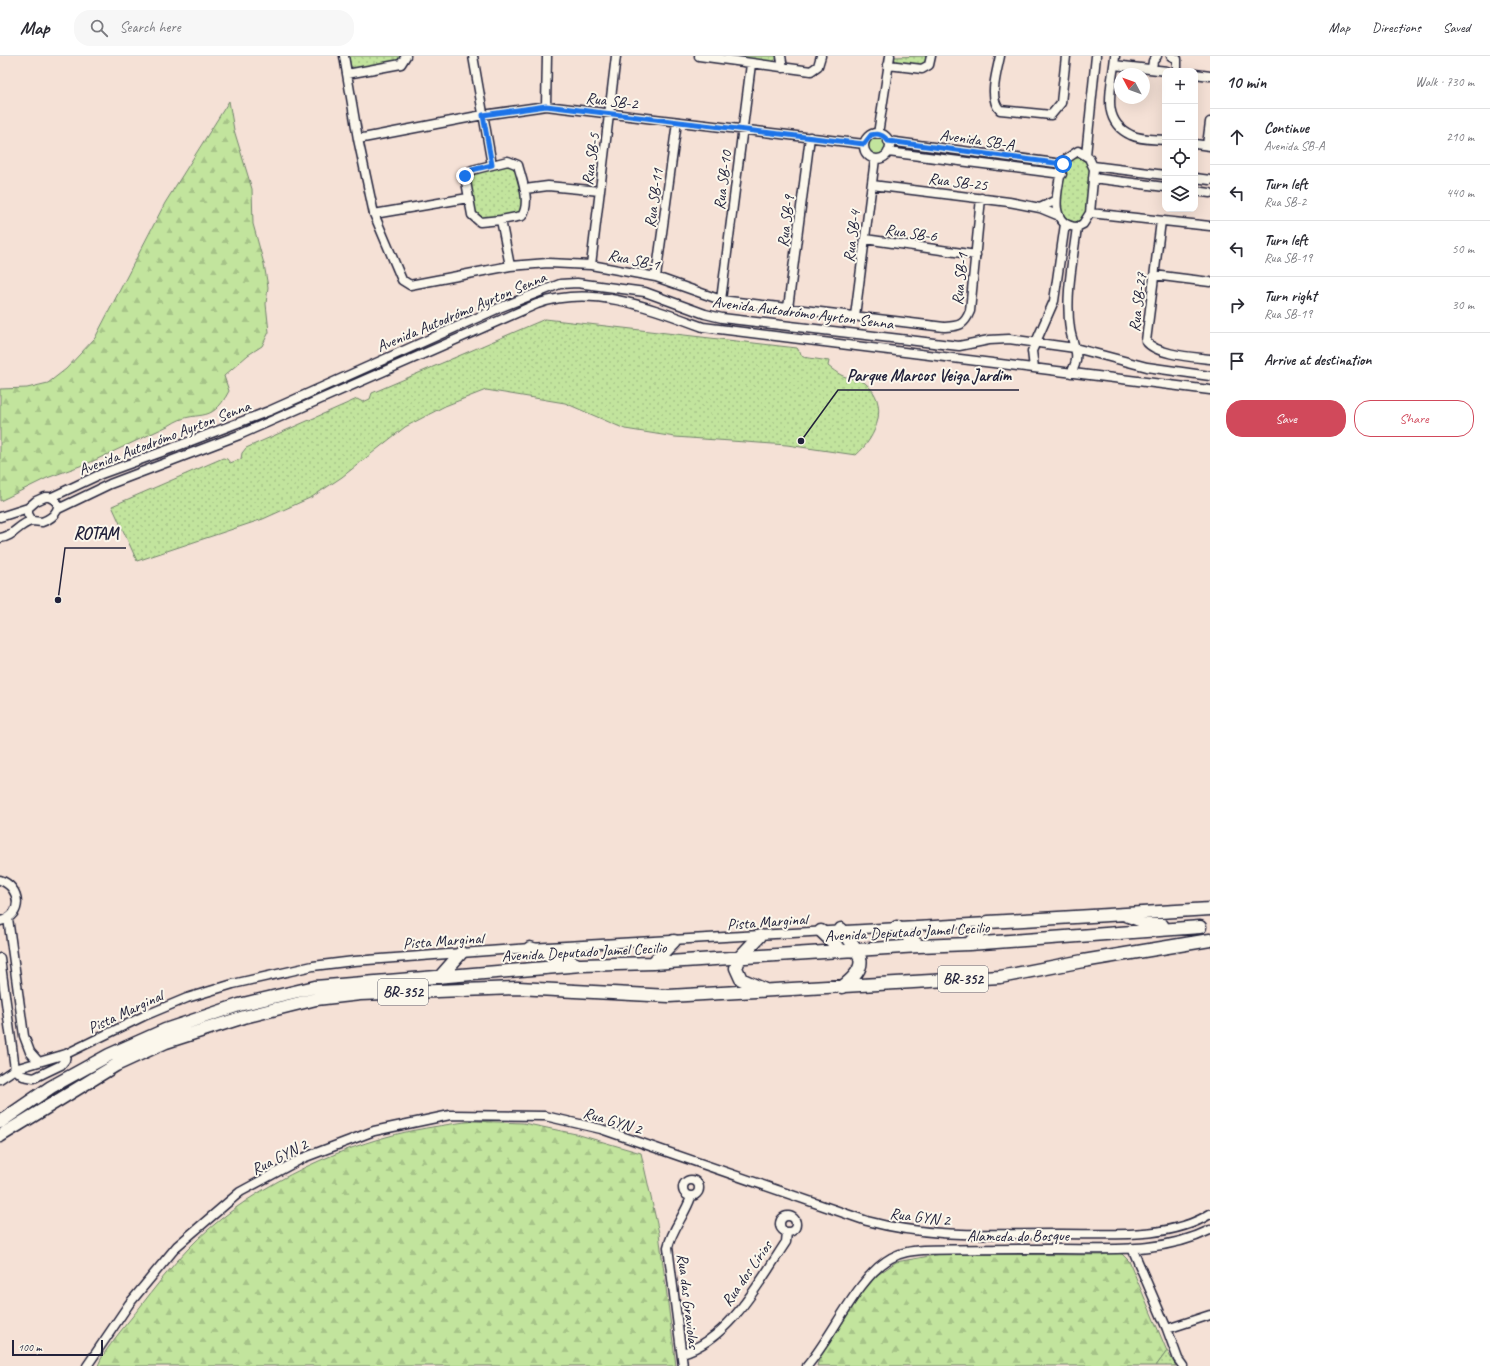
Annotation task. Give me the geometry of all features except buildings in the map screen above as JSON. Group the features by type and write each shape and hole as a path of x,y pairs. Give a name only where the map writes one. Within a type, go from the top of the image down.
{"highway":[{"path":"969,944 988,922 1122,913 1210,910"},
{"path":"1122,913 1156,925 1205,927"},
{"path":"897,927 919,946"},
{"name":"Avenida Deputado Jamel Cecilio","path":"0,1122 51,1087 109,1055 165,1030 239,1005 315,987 357,982 440,977 581,965 653,963 969,944 1205,927"},
{"path":"841,930 857,950 860,959 858,972 842,987"},
{"path":"821,931 842,951"},
{"path":"760,936 740,957 736,968 741,979 768,990"},
{"name":"BR-352","path":"842,987 1000,977 1210,940"},
{"path":"653,963 674,941"},
{"path":"530,948 581,965"},
{"path":"440,977 462,953"},
{"name":"Avenida Deputado Jamel Cecilio","path":"0,1136 116,1065 166,1042 244,1017 316,999 360,994 518,988 669,996 842,987"},
{"path":"0,1115 51,1087"},
{"path":"0,1140 59,1099"}],"street":[{"name":"Rua SB-1","path":"344,56 358,139 374,214 402,280 410,286 510,266 548,263 591,265 656,277 721,300 944,327 957,326 967,320 970,311 981,198"},
{"path":"347,74 401,64 406,56"},
{"path":"473,56 492,165"},
{"path":"546,106 547,56"},
{"name":"Rua SB-5","path":"591,265 616,56"},
{"path":"698,56 725,58 751,64 811,71 818,66 821,56"},
{"path":"781,56 783,68"},
{"path":"878,134 890,56"},
{"path":"888,65 922,70 929,65 931,56"},
{"path":"1000,56 994,96 995,105 1000,110 1051,115 1061,103 1066,56"},
{"path":"1086,155 1096,56"},
{"path":"1115,56 1110,95 1110,116 1119,128 1133,136 1162,140"},
{"path":"1152,69 1153,61 1157,56"},
{"path":"1171,56 1177,59 1177,68"},
{"name":"Rua SB-10","path":"721,300 751,64"},
{"path":"1114,65 1162,70"},
{"path":"1198,74 1210,76"},
{"name":"Rua SB-2","path":"358,139 483,115 546,106 864,144"},
{"name":"Rua SB-11","path":"656,277 678,122"},
{"path":"1198,144 1209,145 1210,122"},
{"path":"871,135 882,135 888,141 888,152 882,158 875,159 868,155 864,144 871,135"},
{"name":"Rua SB-9","path":"788,308 810,137"},
{"name":"Avenida SB-A","path":"888,141 1063,164"},
{"path":"1078,151 1086,155 1093,166 1090,213 1083,224 1077,227 1065,224 1057,215 1056,200 1062,174 1063,161 1078,151"},
{"name":"Avenida SB-A","path":"888,152 1062,174"},
{"path":"982,164 983,154"},
{"name":"Rua SB-4","path":"856,316 875,159"},
{"path":"508,161 518,165 525,189 526,210 522,216 480,222 472,215 465,176 472,170 508,161"},
{"path":"1093,166 1162,175"},
{"path":"1093,178 1162,187"},
{"path":"1198,178 1210,180"},
{"name":"Rua SB-25","path":"872,185 981,198 1040,208 1057,215"},
{"path":"525,189 548,186 600,190"},
{"path":"1198,191 1210,193"},
{"path":"374,214 468,198"},
{"path":"1040,208 1056,200"},
{"path":"1090,213 1210,226"},
{"path":"501,220 510,266"},
{"name":"Rua SB-27","path":"1161,221 1146,341 1150,348 1162,352 1210,359"},
{"path":"1034,368 1032,359 1035,343 1054,301 1065,224"},
{"path":"1071,373 1076,360 1076,348 1070,332 1068,314 1077,227"},
{"name":"Rua SB-6","path":"865,239 976,255"},
{"path":"1154,275 1210,282"},
{"name":"Avenida Autodrómo Ayrton Senna","path":"0,517 28,508 36,501 45,497 52,497 101,474 269,411 550,286 560,284 577,283 645,292 705,314 722,318 958,346 990,340 1009,339 1076,348 1154,368 1210,376"},
{"name":"Avenida Autodrómo Ayrton Senna","path":"0,538 11,535 26,522 32,521 38,523 46,520 54,516 58,509 110,484 219,444 551,299 573,297 604,299 644,305 702,327 1210,390"},
{"path":"422,342 426,354"},
{"path":"52,497 58,509"},
{"path":"28,508 28,514 32,521"},
{"path":"0,880 12,886 18,899 14,913 8,918 0,921"},
{"path":"8,918 24,1036 30,1052 38,1062"},
{"name":"Pista Marginal","path":"0,1079 15,1069 66,1054 151,1013 187,998 233,984 313,966 354,961 530,948 988,922"},
{"path":"0,958 15,1069 23,1076 34,1078 61,1065 65,1060 66,1054"},
{"name":"Rua GYN 2","path":"87,1366 128,1304 177,1246 240,1192 303,1158 374,1131 450,1115 545,1116 602,1129 867,1221 897,1229 945,1234 1130,1233 1171,1229 1203,1218 1210,1214"},
{"name":"Rua das Graviolas","path":"683,1366 668,1247 671,1235 687,1208 690,1196"},
{"name":"Alameda do Bosque","path":"808,1366 835,1328 858,1290 873,1272 890,1258 905,1252 923,1250 1132,1248 1168,1244 1201,1235 1210,1230"},
{"name":"Rua dos Lírios","path":"682,1353 696,1349 733,1317 749,1298 786,1242 788,1232"},
{"path":"1132,1248 1167,1329 1178,1359 1183,1366"},
{"path":"1167,1329 1210,1315"}],"green space":[{"path":"349,56 402,56 399,60 355,69 350,65"},
{"path":"732,56 778,56 773,62 735,58"},
{"path":"929,56 925,65 897,62 893,57"},
{"path":"229,101 234,130 252,189 253,224 264,264 268,287 266,304 269,332 262,346 248,355 224,376 229,391 216,409 209,413 180,420 91,462 47,478 0,501 0,389 27,388 48,383 66,369 95,338 165,203"},
{"path":"873,137 881,137 886,142 884,153 881,155 873,155 868,150 868,142"},
{"path":"1075,158 1085,159 1091,167 1086,211 1081,220 1073,223 1064,219 1060,208 1065,165"},
{"path":"509,166 514,167 518,171 523,206 518,213 502,217 491,219 476,215 471,192 471,180 473,175 476,171"},
{"path":"545,319 797,348 803,357 829,361 828,366 839,374 865,383 873,391 879,410 875,430 870,439 856,455 787,445 675,437 625,429 565,403 486,390 445,406 405,427 342,477 312,497 263,519 137,561 112,506 223,458 227,459 230,463 241,459 242,453 246,448 357,399 363,402 370,399 372,393"},
{"path":"472,1121 523,1123 576,1134 641,1153 659,1233 676,1366 98,1366 117,1336 175,1263 210,1228 235,1208 290,1175 350,1148 410,1131"},
{"path":"1113,1252 1122,1254 1129,1261 1167,1351 1156,1366 817,1366 819,1359 860,1296 876,1276 896,1262 941,1254 1102,1255"},
{"path":"1167,1351 1176,1366 1156,1366"}],"place":[{"name":"Parque Marcos Veiga Jardim","path":"801,441"},
{"name":"ROTAM","path":"58,600"}],"route":[{"path":"465,176 472,170 492,165 483,115 546,106 864,144 868,137 878,134 885,137 888,141 1063,164"}]}
